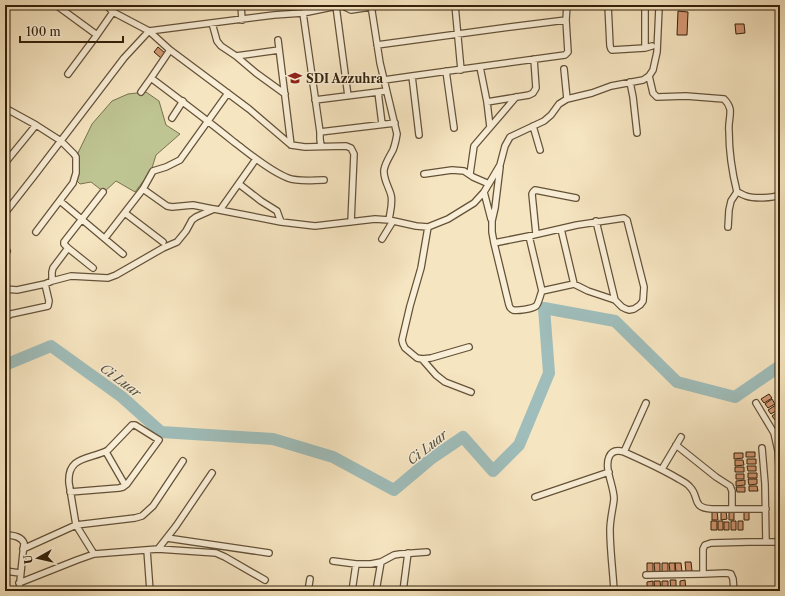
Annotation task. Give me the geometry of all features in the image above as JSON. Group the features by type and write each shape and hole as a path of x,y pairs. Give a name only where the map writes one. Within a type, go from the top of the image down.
{"street":[{"path":"56,5 97,35"},
{"path":"106,5 113,12 148,31 170,50 249,109 291,145 305,147 346,146 351,148 354,154 351,222"},
{"path":"242,5 242,20"},
{"path":"5,213 124,58 148,31 303,12 339,5 351,10 384,5"},
{"path":"339,5 348,96"},
{"path":"455,5 461,70"},
{"path":"384,80 565,55 568,52 566,20 567,5"},
{"path":"608,5 610,46 612,50 645,48 652,46"},
{"path":"645,5 645,48"},
{"path":"144,189 167,206 180,207 193,205 281,222 315,226 375,219 428,227 448,219 474,203 484,192 500,165 505,146 510,137 544,121 551,116 558,104 567,99 592,93 611,86 643,80 649,76 653,70 657,52 659,8 661,5"},
{"path":"371,6 380,63 397,134 393,150 385,165 384,171 386,184 392,199 391,221 382,239"},
{"path":"68,74 113,12"},
{"path":"303,12 321,146"},
{"path":"376,42 457,34 566,20"},
{"path":"212,23 220,46 236,56 285,94"},
{"path":"278,40 291,145"},
{"path":"141,92 170,50"},
{"path":"236,56 279,50"},
{"path":"487,102 531,94 536,88 534,59"},
{"path":"480,67 490,127"},
{"path":"564,69 567,99"},
{"path":"446,71 454,128"},
{"path":"412,76 419,135"},
{"path":"649,76 653,93 657,97 686,96 724,99 727,101 730,110 729,128 732,172 737,192 731,201 728,227"},
{"path":"151,78 183,101 256,159 277,173 296,180 324,180"},
{"path":"630,82 637,133"},
{"path":"315,100 386,91"},
{"path":"378,92 382,124"},
{"path":"105,238 144,189 154,171 180,160 228,94"},
{"path":"470,174 474,146 516,97"},
{"path":"172,118 183,101"},
{"path":"6,111 36,125 61,141 74,154 76,160 75,178 73,183 36,232"},
{"path":"320,132 395,123"},
{"path":"5,163 36,125"},
{"path":"533,126 540,150"},
{"path":"220,210 256,159"},
{"path":"492,221 496,202 500,165"},
{"path":"424,174 459,170 489,184"},
{"path":"239,184 260,201 276,211 281,222"},
{"path":"536,234 532,194 535,190 576,198"},
{"path":"93,268 68,248 64,244 64,240 103,192"},
{"path":"484,192 492,221 494,242 509,305 510,308 514,310 534,307 538,304 542,291 529,236"},
{"path":"737,192 746,196 754,197 780,195"},
{"path":"60,201 123,254"},
{"path":"5,290 17,290 45,284 71,276 108,278 116,275 163,248 177,242 186,231 192,220 214,209"},
{"path":"125,213 163,242"},
{"path":"494,242 596,221 622,217 627,220 644,287 643,301 637,308 629,310 626,309 615,300 588,291 574,284 542,291"},
{"path":"596,221 615,300"},
{"path":"428,227 421,268 402,340 403,344 405,348 417,358 422,359 431,358 469,347"},
{"path":"562,229 574,284"},
{"path":"52,281 53,268 68,248"},
{"path":"5,318 11,314 48,306 49,301 45,284"},
{"path":"422,359 436,376 445,382 471,392"},
{"path":"624,452 646,403"},
{"path":"756,403 774,433 778,451 780,482"},
{"path":"70,492 119,488 125,485 159,440 134,425 130,426 106,452 79,460 70,469 68,476 70,492 76,525 94,554"},
{"path":"662,470 681,437"},
{"path":"676,445 716,477 730,486 732,491 732,509"},
{"path":"762,448 765,484 766,542"},
{"path":"614,591 610,530 614,498 608,461 612,452 616,450 624,452 662,470 690,487 693,490 699,506 702,508 766,509"},
{"path":"106,452 125,485"},
{"path":"23,549 76,525 142,516 153,506 183,461"},
{"path":"534,497 609,472"},
{"path":"158,549 176,526 212,473"},
{"path":"5,535 22,539 24,543 19,591"},
{"path":"167,538 269,553"},
{"path":"704,574 703,549 705,545 711,543 780,542"},
{"path":"19,583 94,554 158,549 216,553 265,580"},
{"path":"147,550 150,591"},
{"path":"332,561 371,564 381,562 394,555 408,552 427,552"},
{"path":"403,591 408,552"},
{"path":"376,591 381,562"},
{"path":"352,591 356,564"},
{"path":"5,571 20,574"},
{"path":"646,575 726,573 731,574 734,591"},
{"path":"308,591 310,579"}],"green space":[{"path":"146,92 159,101 166,125 180,134 156,155 151,171 135,192 116,181 104,192 91,182 80,184 76,180 78,153 92,124 112,101 128,94"}],"building":[{"path":"678,11 688,12 687,35 677,35"},
{"path":"735,24 744,24 745,33 736,34"},
{"path":"158,47 165,53 161,58 154,52"},
{"path":"769,394 772,398 764,403 761,399"},
{"path":"772,399 775,404 768,408 765,404"},
{"path":"776,405 779,409 771,414 768,410"},
{"path":"779,411 780,417 775,420 772,416"},
{"path":"746,452 755,452 755,457 746,457"},
{"path":"734,453 743,453 743,458 734,459"},
{"path":"747,459 756,459 756,464 747,464"},
{"path":"735,460 743,460 744,465 735,466"},
{"path":"747,466 756,466 756,471 748,471"},
{"path":"735,467 744,467 744,472 735,472"},
{"path":"748,473 757,473 757,478 748,478"},
{"path":"736,474 744,474 744,479 736,479"},
{"path":"748,479 757,479 757,484 749,485"},
{"path":"745,480 745,485 736,486 736,481"},
{"path":"749,486 757,486 758,491 749,491"},
{"path":"736,487 745,487 745,492 737,492"},
{"path":"712,511 717,511 718,520 712,520"},
{"path":"721,511 726,511 727,519 721,520"},
{"path":"729,511 734,511 734,520 729,520"},
{"path":"744,511 749,511 749,520 744,520"},
{"path":"711,521 717,521 717,530 711,530"},
{"path":"718,521 723,521 723,530 718,530"},
{"path":"731,521 736,521 736,530 731,530"},
{"path":"738,521 743,521 743,530 738,530"},
{"path":"724,522 729,522 729,530 724,530"},
{"path":"685,562 691,562 692,571 686,572"},
{"path":"647,563 653,563 653,572 647,573"},
{"path":"654,563 660,563 660,572 655,573"},
{"path":"662,563 668,563 668,572 662,572"},
{"path":"669,563 675,563 675,572 670,572"},
{"path":"675,563 681,563 682,572 676,572"},
{"path":"670,580 676,580 676,589 671,590"},
{"path":"685,580 686,590 680,590 680,581"},
{"path":"653,581 653,591 647,591 647,582"},
{"path":"654,581 660,581 661,590 655,591"},
{"path":"662,581 668,581 668,590 662,590"}],"waterway":[{"name":"Ci Luar","path":"5,365 51,346 122,397 161,432 273,439 333,457 394,490 432,458 463,437 493,471 519,445 549,373 544,308 615,321 677,382 735,397 780,366"}],"place":[{"name":"SDI Azzuhra","path":"295,78"}]}
